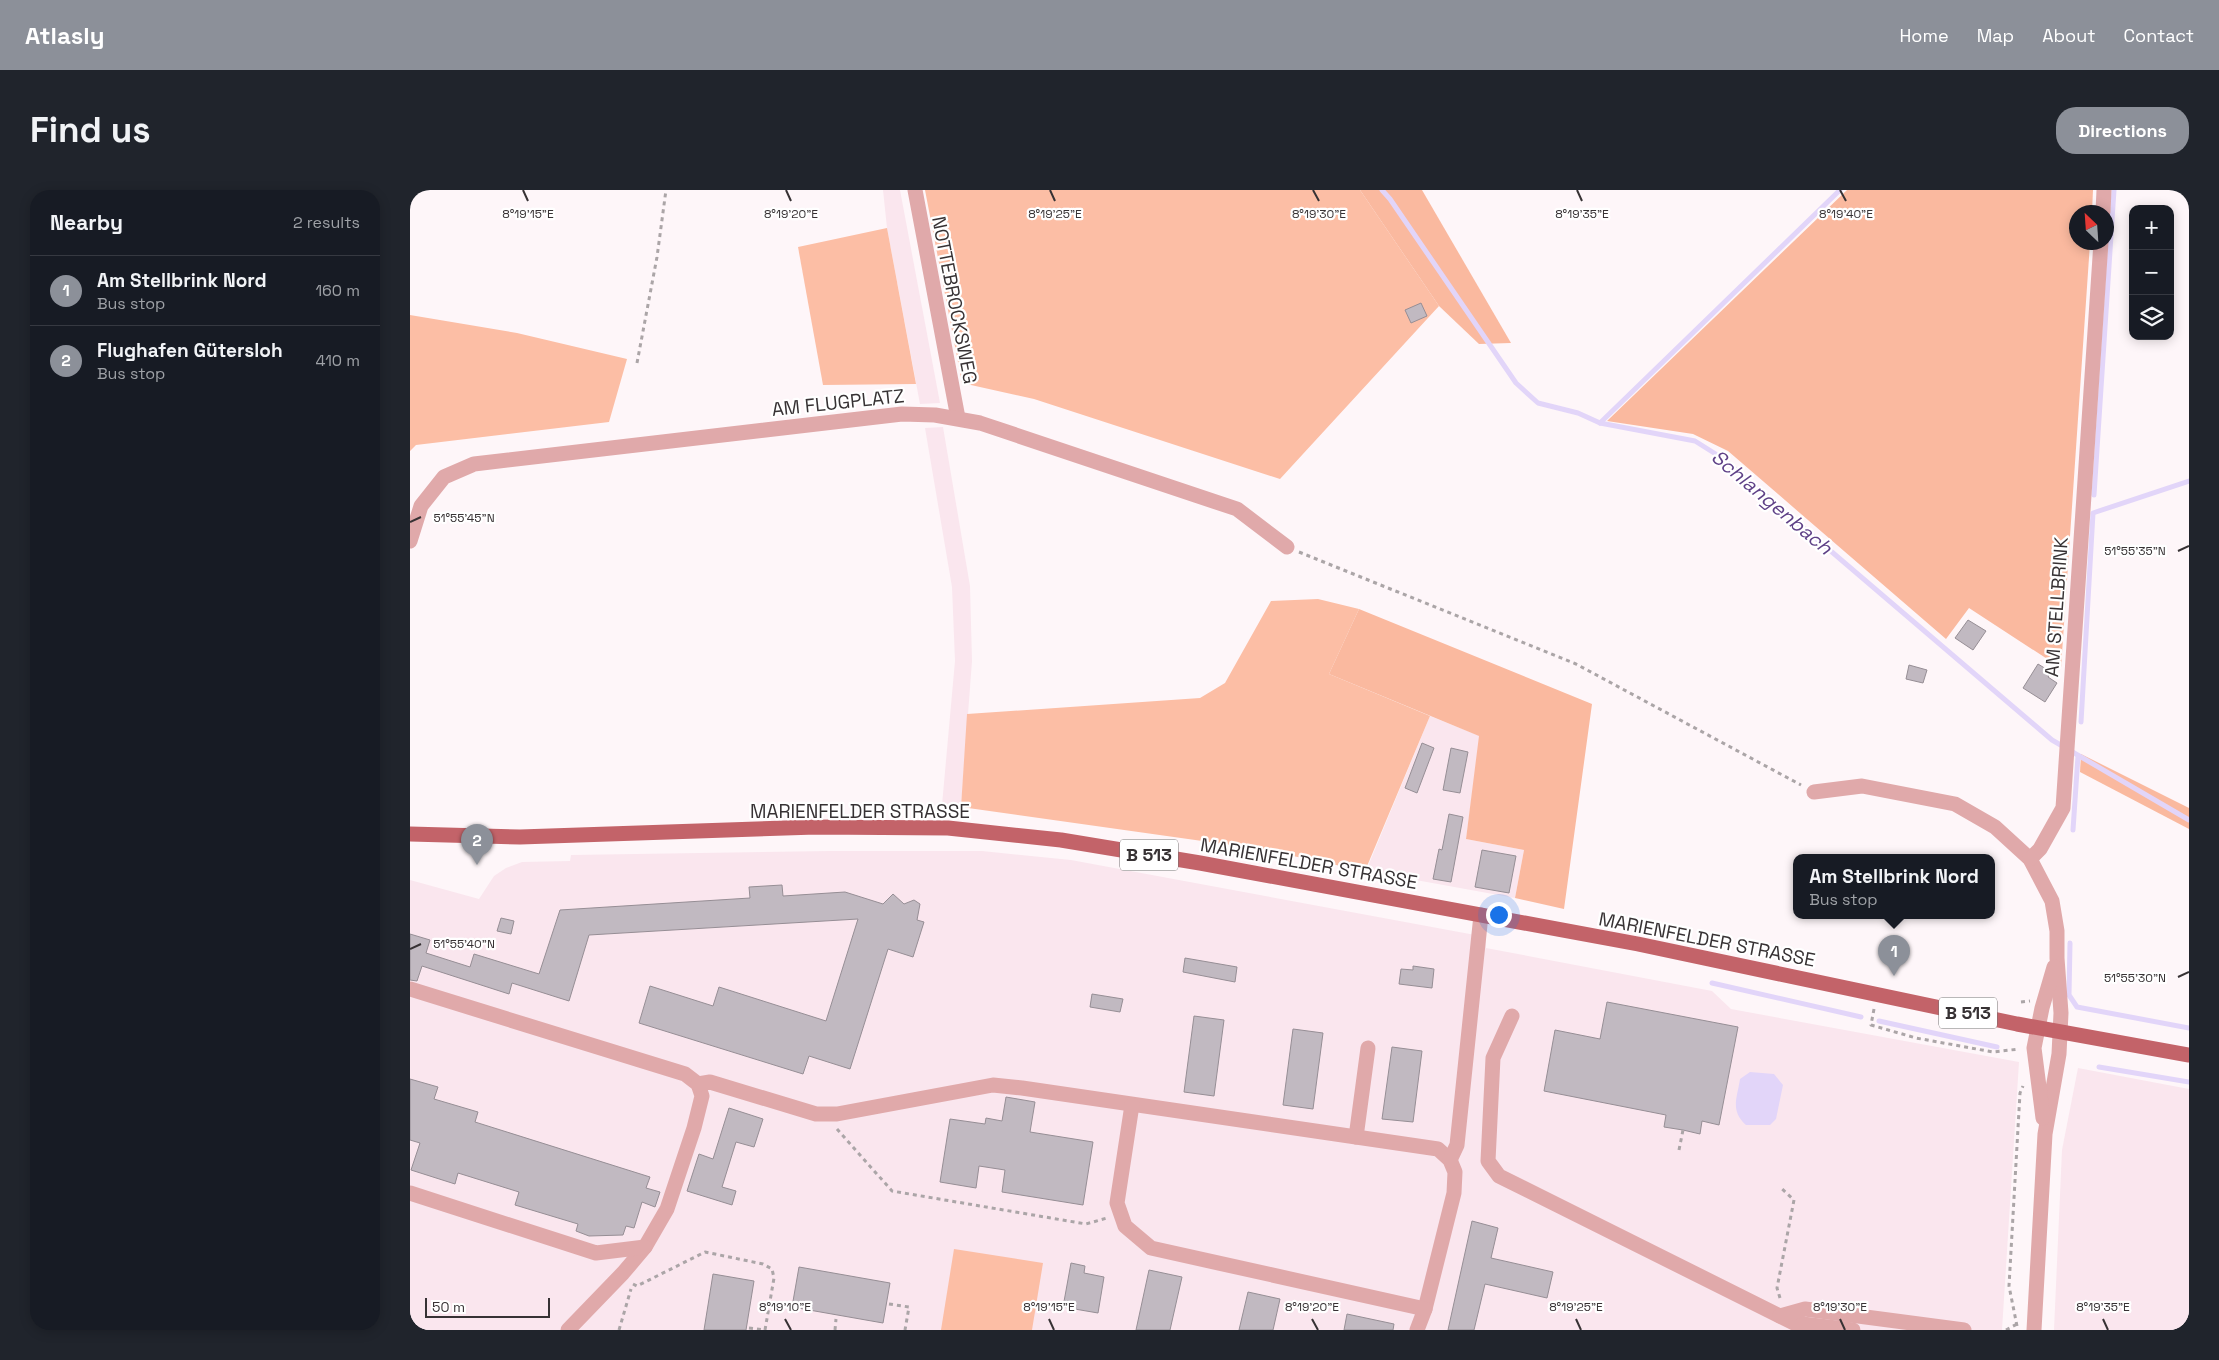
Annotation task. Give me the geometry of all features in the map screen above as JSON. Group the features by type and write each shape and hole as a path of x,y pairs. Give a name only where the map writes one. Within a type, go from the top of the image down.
{"main road":[{"name":"MARIENFELDER STRASSE","path":"410,834 520,837 816,827 948,828 1061,840 1200,863 1638,944 2038,1028 2189,1055"}],"street":[{"name":"NOTTEBROCKSWEG","path":"915,190 958,418"},
{"path":"2103,205 2104,190"},
{"name":"AM STELLBRINK","path":"2030,859 2040,849 2063,808 2100,250"},
{"name":"AM FLUGPLATZ","path":"410,541 420,506 444,477 474,464 902,414 935,415 980,423 1237,509 1287,547"},
{"path":"1814,792 1862,786 1955,804 1995,827 2030,859 2052,901 2057,931 2061,1013 2059,1054 2046,1134 2034,1330"},
{"path":"1450,1160 1457,1145 1481,915"},
{"path":"2046,1134 2034,1048 2057,958"},
{"path":"410,989 685,1074 698,1084 702,1096 682,1168 667,1209 626,1280 568,1330"},
{"path":"1512,1016 1493,1058 1488,1161 1500,1176 1794,1323 1853,1330"},
{"path":"1356,1137 1368,1048"},
{"path":"698,1084 710,1082 816,1114 839,1114 993,1085 1438,1149 1450,1160 1455,1172 1454,1193 1425,1309 1417,1330"},
{"path":"1132,1106 1117,1204 1125,1226 1151,1248 1425,1309"},
{"path":"410,1193 596,1253 644,1247"},
{"path":"1780,1316 1805,1309 1964,1330"}],"path":[{"path":"637,363 657,257 666,190"},
{"path":"1287,547 1576,664 1814,792"},
{"path":"1877,994 1871,1025 1916,1038 1993,1052 2019,1049"},
{"path":"2014,1042 2022,1054"},
{"path":"2018,1330 2009,1286 2020,1093 2024,1084"},
{"path":"839,1114 837,1129 892,1192 1086,1224 1121,1214"},
{"path":"1679,1150 1683,1130"},
{"path":"1781,1188 1794,1200 1777,1288 1781,1299"},
{"path":"619,1330 626,1280 637,1286 705,1252 764,1264 772,1269 774,1278 765,1330 749,1328"},
{"path":"889,1304 909,1307 906,1330"},
{"path":"835,1330 836,1318"},
{"path":"2006,1330 2017,1324"}],"shaded area":[{"path":"883,190 900,190 940,403 920,404 887,228"},
{"path":"925,190 1360,190 1439,306 1280,479 1034,399 962,383"},
{"path":"1360,190 1422,190 1511,343 1479,344 1439,306"},
{"path":"1847,190 2093,190 2092,205 2069,205 2069,250 2090,250 2061,668 1969,608 1946,639 1728,451 1693,434 1607,421"},
{"path":"887,228 916,384 823,385 798,247"},
{"path":"410,315 517,333 627,359 609,422 416,445 410,451"},
{"path":"943,427 970,586 972,661 961,807 942,805 955,661 952,587 925,428"},
{"path":"1318,599 1359,609 1329,674 1430,716 1365,871 1259,849 961,807 967,714 1200,698 1225,683 1271,601"},
{"path":"1359,609 1592,704 1564,909 1515,898 1524,850 1466,839 1479,736 1329,674"},
{"path":"1430,716 1480,736 1466,839 1524,850 1515,898 1366,871"},
{"path":"2081,754 2189,808 2189,829 2080,772"},
{"path":"982,851 1071,860 1486,937 1486,948 1712,991 1731,1009 2019,1062 2002,1330 410,1330 410,880 479,899 494,876 506,868 522,862 570,861 571,855"},
{"path":"2078,1068 2189,1089 2189,1330 2054,1330 2062,1150"},
{"path":"1750,1072 1774,1074 1783,1085 1776,1119 1770,1125 1746,1125 1741,1120 1736,1109 1740,1079"},
{"path":"954,1249 1043,1263 1032,1330 941,1330"}],"building":[{"path":"1421,303 1427,316 1411,323 1405,310"},
{"path":"1968,620 1986,631 1973,650 1955,638"},
{"path":"2038,664 2051,672 2048,677 2057,683 2045,702 2023,688"},
{"path":"1909,665 1927,670 1923,683 1906,679"},
{"path":"1422,743 1434,748 1417,793 1405,788"},
{"path":"1451,748 1468,752 1460,793 1443,790"},
{"path":"1449,814 1463,817 1451,882 1433,879 1439,849 1442,850"},
{"path":"1482,850 1516,856 1509,893 1475,887"},
{"path":"782,885 783,896 845,892 883,904 893,894 904,904 914,900 920,904 917,920 924,922 913,957 888,949 850,1069 809,1056 803,1074 639,1023 650,986 713,1006 719,987 826,1021 858,919 589,935 569,1001 512,983 509,994 422,966 417,981 410,980 410,934 430,940 426,953 470,967 474,954 539,974 560,910 750,898 749,887"},
{"path":"501,918 514,921 511,934 497,931"},
{"path":"1185,958 1237,967 1235,982 1183,972"},
{"path":"1413,966 1434,969 1432,988 1399,984 1401,969 1413,970"},
{"path":"1092,994 1123,999 1120,1012 1090,1007"},
{"path":"1607,1002 1738,1027 1719,1125 1702,1121 1700,1134 1664,1127 1666,1115 1544,1091 1555,1030 1600,1039"},
{"path":"1194,1016 1224,1020 1214,1096 1184,1092"},
{"path":"1293,1029 1323,1033 1313,1109 1283,1105"},
{"path":"1392,1047 1422,1051 1413,1122 1382,1119"},
{"path":"410,1079 438,1087 434,1099 478,1112 475,1122 650,1177 646,1188 660,1192 655,1207 642,1202 634,1228 626,1226 623,1235 589,1236 576,1231 578,1224 515,1205 519,1192 458,1173 455,1184 411,1170 420,1143 410,1140"},
{"path":"1006,1097 1035,1102 1030,1132 1093,1142 1083,1205 1002,1192 1005,1170 979,1166 976,1188 940,1182 950,1119 985,1124 986,1118 1002,1121"},
{"path":"729,1108 763,1119 754,1147 736,1142 722,1187 736,1191 732,1205 687,1191 699,1154 713,1159"},
{"path":"1472,1221 1498,1228 1491,1258 1553,1272 1547,1298 1485,1284 1474,1330 1448,1330"},
{"path":"1071,1263 1085,1266 1084,1273 1104,1277 1098,1313 1063,1307"},
{"path":"799,1267 890,1283 883,1323 792,1307"},
{"path":"1149,1270 1182,1277 1170,1330 1136,1330"},
{"path":"713,1274 754,1281 746,1330 704,1330"},
{"path":"1248,1292 1280,1299 1273,1330 1239,1330"},
{"path":"1347,1314 1394,1324 1393,1330 1344,1330"}],"waterway":[{"name":"Schlangenbach","path":"1382,190 1516,383 1538,403 1578,413 1600,423 1695,441 1722,458 2052,740 2189,820"},
{"path":"1600,423 1840,190"},
{"path":"2094,495 2114,190"},
{"path":"2081,722 2093,513 2189,481"},
{"path":"2073,830 2078,756"},
{"path":"2070,943 2069,995 2077,1007 2189,1028"},
{"path":"1712,983 1861,1017"},
{"path":"1879,1021 1997,1047"},
{"path":"2099,1067 2189,1082"}],"place":[{"name":"Flughafen Gütersloh","path":"477,865"},
{"name":"Am Stellbrink Nord","path":"1894,976"}]}
